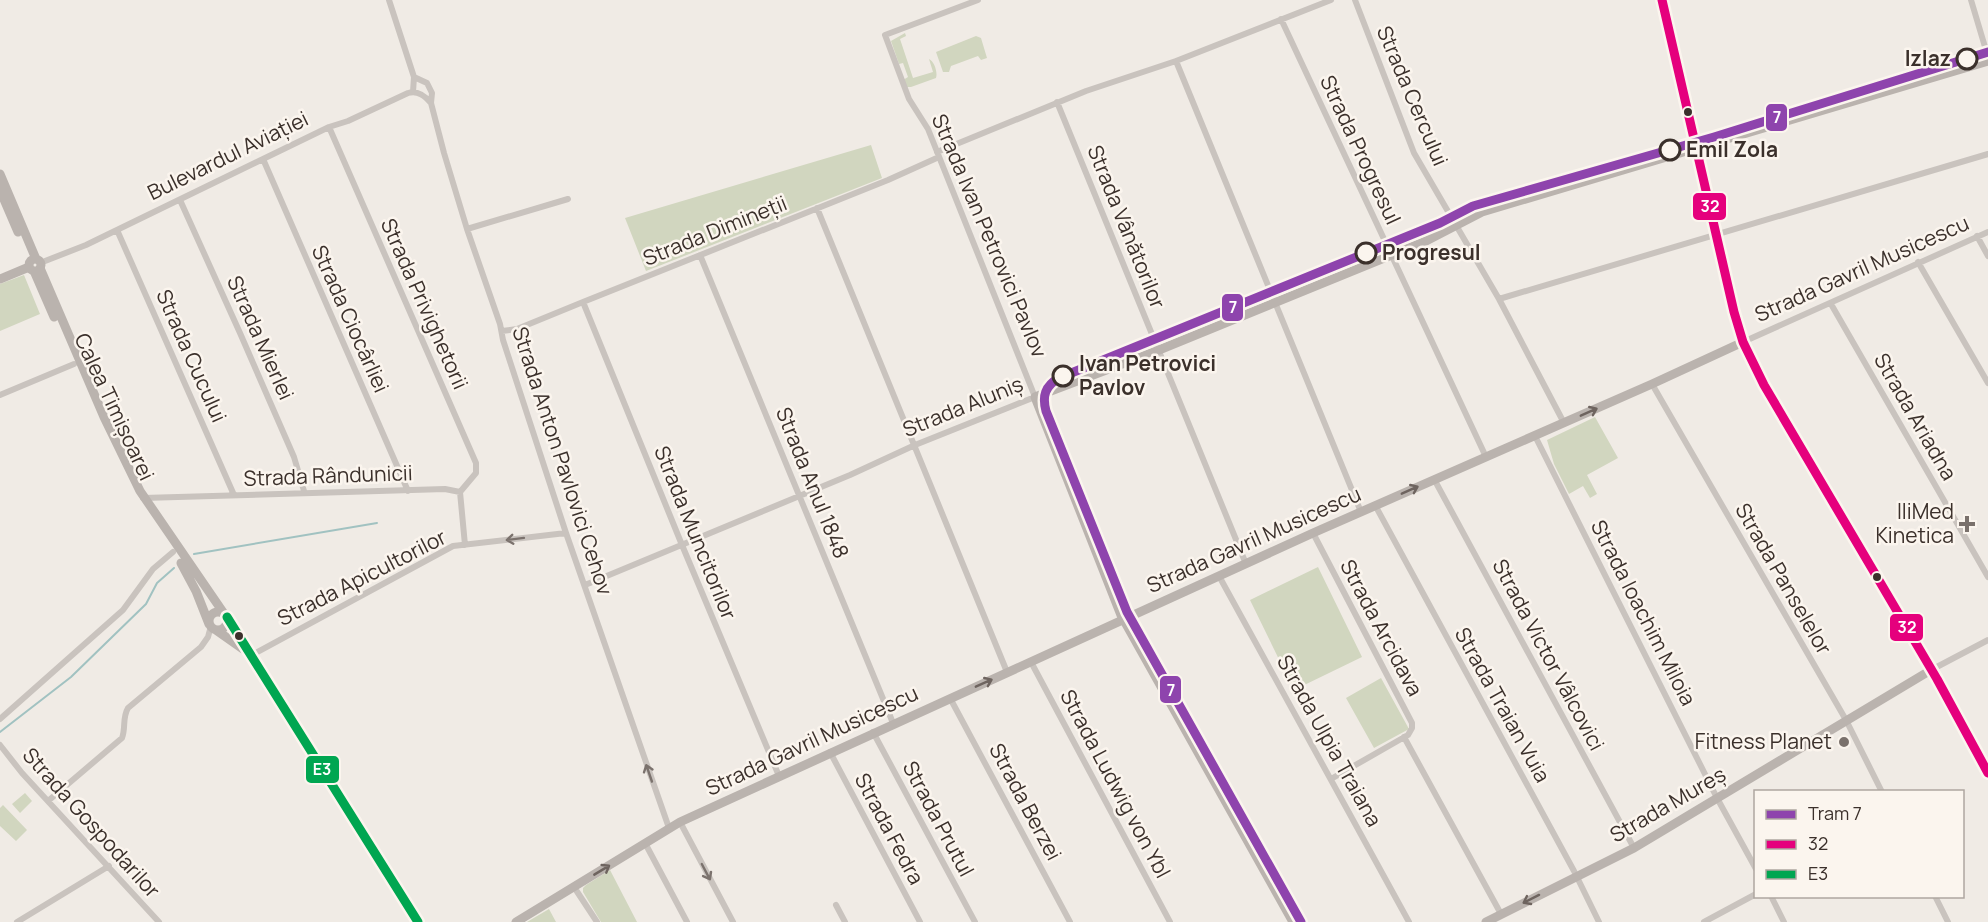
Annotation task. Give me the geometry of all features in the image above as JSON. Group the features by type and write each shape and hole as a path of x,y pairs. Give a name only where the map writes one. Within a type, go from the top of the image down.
{"street":[{"path":"389,0 414,77 413,92 422,94 432,103"},
{"name":"Strada Ivan Petrovici Pavlov","path":"978,0 885,35 909,99 928,129 1123,619 1293,922"},
{"name":"Strada Dimineții","path":"501,331 517,329 888,180 938,154 1057,102 1176,61 1331,0"},
{"name":"Strada Cercului","path":"1354,0 1414,153 1499,299 1564,423"},
{"path":"1662,0 1743,342 1764,385 1931,670 1988,773"},
{"path":"1971,0 1988,57"},
{"name":"Strada Progresul","path":"1281,19 1486,457"},
{"path":"1176,61 1361,512"},
{"name":"Strada Aluniș","path":"585,585 800,496 915,445 1159,350 1426,241 1482,213 1988,62"},
{"name":"Strada Anton Pavlovici Cehov","path":"414,77 427,82 432,93 432,103 467,229 566,533 669,828"},
{"name":"Bulevardul Aviației","path":"0,279 86,245 329,127 413,92"},
{"name":"Strada Vânătorilor","path":"1057,102 1246,564"},
{"name":"Strada Privighetorii","path":"329,127 476,463 476,473 460,492"},
{"path":"1499,299 1988,154"},
{"name":"Strada Ciocârliei","path":"263,159 408,491"},
{"name":"Calea Timișoarei","path":"0,174 74,364 122,471 144,510 176,551"},
{"name":"Calea Timișoarei","path":"0,190 143,498 176,551"},
{"name":"Strada Mierlei","path":"180,200 290,447 304,491"},
{"path":"467,229 568,200"},
{"path":"817,208 1008,672"},
{"name":"Strada Cucului","path":"117,230 234,495"},
{"name":"Strada Gavril Musicescu","path":"516,922 680,822 1375,505 1652,384 1988,232"},
{"path":"1977,237 1988,256"},
{"name":"Strada Anul 1848","path":"700,255 893,723"},
{"path":"1918,262 1988,383"},
{"name":"Strada Muncitorilor","path":"583,302 779,776"},
{"name":"Strada Ariadna","path":"1831,304 1988,577"},
{"path":"0,395 74,364"},
{"name":"Strada Panselelor","path":"1652,384 1846,720 1881,790"},
{"name":"Strada Ioachim Miloia","path":"1535,436 1754,867"},
{"name":"Strada Victor Vâlcovici","path":"1434,479 1634,848"},
{"name":"Strada Rândunicii","path":"143,498 304,491 445,489 460,492"},
{"path":"460,492 465,545"},
{"name":"Strada Traian Vuia","path":"1375,505 1599,922"},
{"name":"Strada Apicultorilor","path":"248,654 453,546 566,533"},
{"name":"Strada Arcidava","path":"1313,533 1410,718 1412,728 1404,737"},
{"path":"176,551 226,616 418,922"},
{"path":"176,551 212,627 248,654"},
{"path":"0,719 123,610 153,569 176,551"},
{"name":"Strada Ulpia Traiana","path":"1219,576 1409,922"},
{"path":"48,801 122,738 124,716 128,708 201,647 212,627 210,617 220,612 226,616 225,628 212,627"},
{"name":"Strada Mureș","path":"1486,922 1634,848 1846,720 1988,639"},
{"name":"Strada Ludwig von Ybl","path":"1030,662 1170,922"},
{"name":"Strada Berzei","path":"950,698 1070,922"},
{"name":"Strada Prutul","path":"873,732 975,922"},
{"path":"1331,779 1404,737 1501,914"},
{"name":"Strada Gospodarilor","path":"0,745 159,922"},
{"name":"Strada Fedra","path":"830,752 920,922"},
{"path":"680,822 733,922"},
{"path":"645,843 687,922"},
{"path":"16,922 109,866"},
{"path":"574,887 597,922"},
{"path":"1704,922 1754,895"},
{"path":"1771,898 1784,922"},
{"path":"1936,898 1948,922"},
{"path":"836,905 845,922"}],"green space":[{"path":"905,33 906,36 900,39 913,78 933,72 929,59 935,67 936,78 907,87 903,80 908,77 903,63 899,64 891,41"},
{"path":"976,36 981,38 987,58 981,60 978,56 951,66 949,72 943,72 936,52"},
{"path":"871,145 882,178 646,271 625,218"},
{"path":"24,275 40,314 0,331 0,284"},
{"path":"1595,417 1618,458 1587,475 1597,494 1590,498 1583,486 1569,494 1554,464 1547,440"},
{"path":"1318,567 1362,657 1294,690 1250,600"},
{"path":"1381,678 1409,729 1374,748 1346,698"},
{"path":"25,793 32,801 20,813 12,804"},
{"path":"3,805 27,830 16,841 0,826 0,808"},
{"path":"610,870 637,922 601,922 583,892 586,885"},
{"path":"549,909 556,922 527,922"}],"waterway":[{"path":"194,554 377,523"},
{"path":"0,732 71,677 146,604 157,583 174,568"}],"tram line":[{"name":"7","path":"1301,922 1127,612 1046,411 1044,401 1050,384 1059,378 1440,223 1473,206 1714,137 1988,52"}],"transit line":[{"name":"32","path":"1662,0 1734,312 1743,342 1764,385 1937,679 1988,773"},
{"name":"E3","path":"227,617 418,922"}],"place":[{"name":"Izlaz","path":"1967,59"},
{"name":"Emil Zola","path":"1670,150"},
{"name":"Progresul","path":"1366,253"},
{"name":"Ivan Petrovici Pavlov","path":"1063,376"},
{"name":"IliMed Kinetica","path":"1967,524"},
{"name":"Fitness Planet","path":"1844,742"}]}
